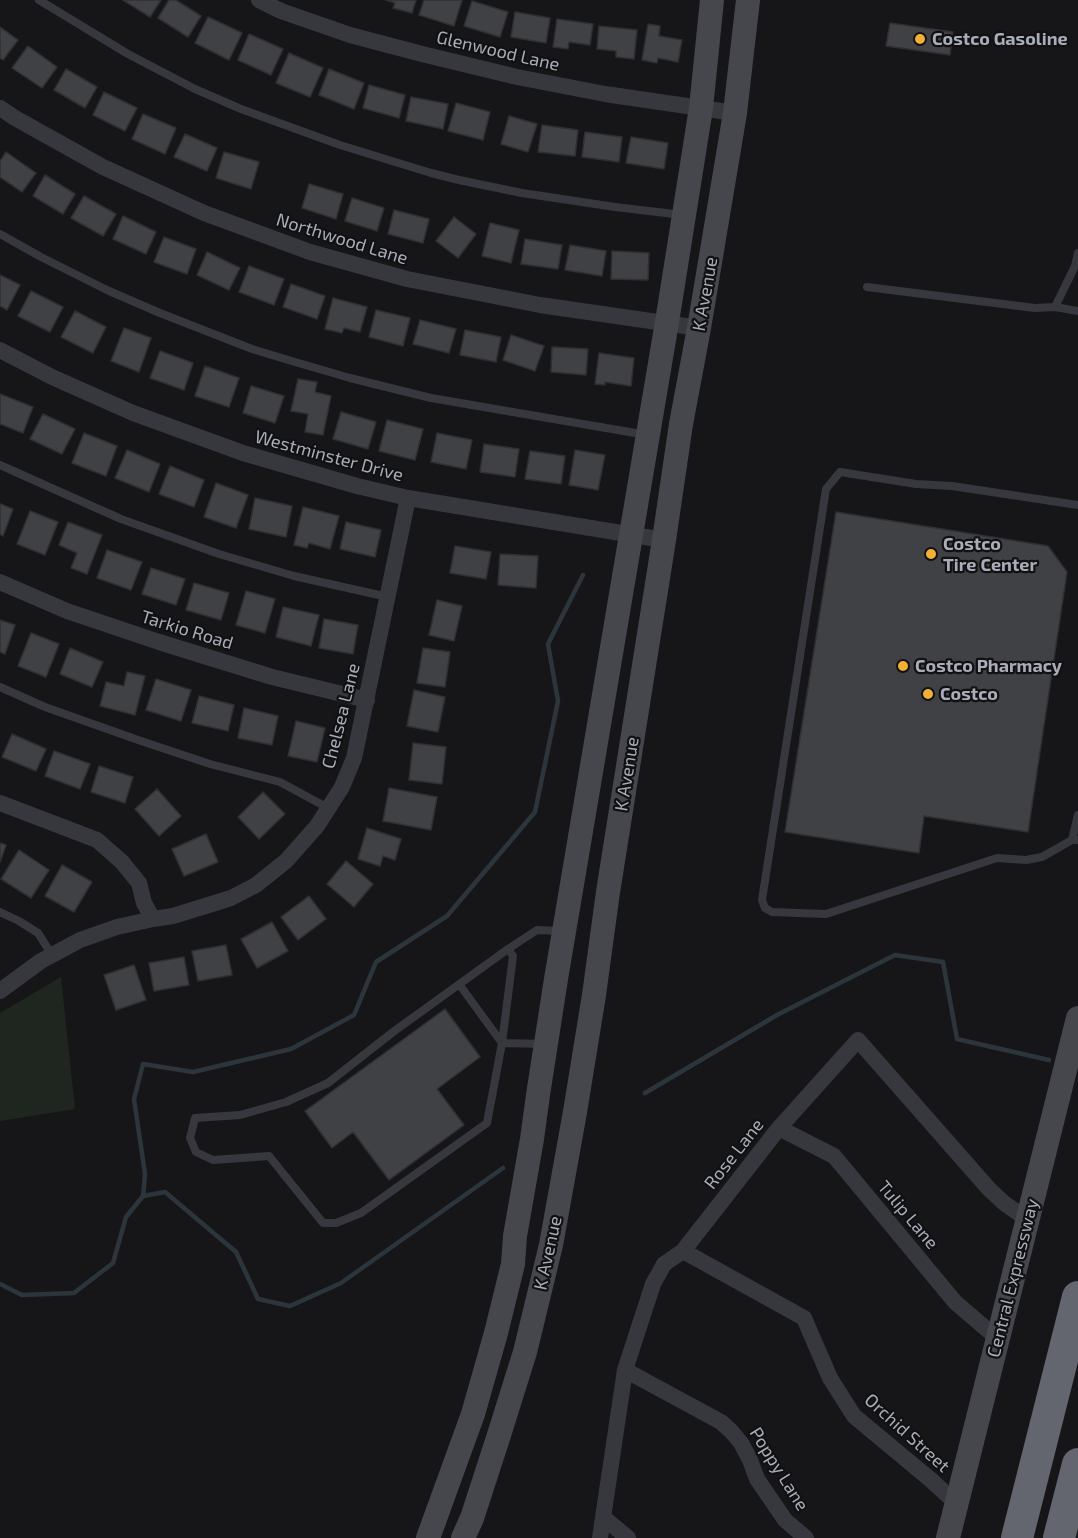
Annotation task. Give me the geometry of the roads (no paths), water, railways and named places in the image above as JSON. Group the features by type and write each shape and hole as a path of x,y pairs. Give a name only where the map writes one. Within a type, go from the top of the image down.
{"highway":[{"path":"1017,1538 1078,1297"},
{"path":"1059,1538 1078,1464"}],"main road":[{"name":"K Avenue","path":"428,1538 473,1414 513,1264 515,1236 532,1139 545,1044 701,108 712,0"},
{"name":"K Avenue","path":"463,1538 472,1518 525,1352 551,1245 594,995 681,424 735,113 748,0"},
{"name":"Central Expressway","path":"948,1538 1078,1018"},
{"path":"545,1044 585,1051"}],"street":[{"name":"Glenwood Lane","path":"259,0 350,35 422,54 605,94 735,113"},
{"name":"Northwood Lane","path":"0,108 103,167 204,213 310,252 407,279 540,305 699,328"},
{"name":"Westminster Drive","path":"0,350 52,377 133,413 243,453 357,486 408,498 664,540"},
{"name":"Chelsea Lane","path":"0,992 41,961 81,940 117,927 173,916 231,898 256,885 286,861 316,826 342,787 354,758 408,498"},
{"name":"Tarkio Road","path":"0,582 67,610 159,642 272,677 367,700"},
{"path":"0,803 97,840 122,862 139,883 144,903 153,919"},
{"name":"Rose Lane","path":"600,1538 625,1370 653,1284 664,1264 683,1251 779,1128 858,1040 988,1189 1028,1220"},
{"name":"Tulip Lane","path":"779,1128 834,1156 955,1302 998,1339"},
{"name":"Orchid Street","path":"683,1251 804,1318 830,1378 854,1416 957,1504"},
{"name":"Poppy Lane","path":"625,1370 721,1422 731,1431 741,1443 757,1479 784,1520 806,1538"},
{"path":"604,1518 628,1538"}],"lane":[{"path":"39,0 128,54 195,89 241,110 340,145 441,176 512,191 684,215"},
{"path":"0,234 109,291 273,356 431,398 647,435"},
{"path":"1054,307 1075,266 1078,253"},
{"path":"867,287 1035,308 1054,307 1078,311"},
{"path":"0,465 121,519 219,554 294,576 388,597"},
{"path":"1078,505 963,487 916,484 840,472 826,489 762,900 765,908 772,912 826,914 997,858 1026,860 1042,857 1075,840 1078,815"},
{"path":"0,687 45,707 141,741 210,764 280,782 328,808"},
{"path":"0,912 38,933 52,955"},
{"path":"508,948 513,956 502,1043 487,1123 361,1213 336,1223 323,1223 269,1156 213,1160 196,1152 190,1138 195,1119 240,1114 268,1107 286,1102 328,1083 393,1032 508,948 537,930 564,931"},
{"path":"459,984 502,1043"},
{"path":"502,1043 545,1044"}],"waterway":[{"path":"143,1196 145,1174 134,1099 143,1064 193,1072 291,1049 354,1015 376,962 447,916 535,812 558,701 548,644 583,575"},
{"path":"645,1093 777,1015 895,955 943,962 957,1039 1049,1060"},
{"path":"0,1284 22,1295 74,1293 113,1263 126,1217 143,1196 165,1192 236,1252 258,1299 290,1306 341,1283 503,1168"}],"place":[{"name":"Costco Gasoline","path":"920,39"},
{"name":"Costco Tire Center","path":"931,554"},
{"name":"Costco Pharmacy","path":"903,666"},
{"name":"Costco","path":"928,694"}]}
